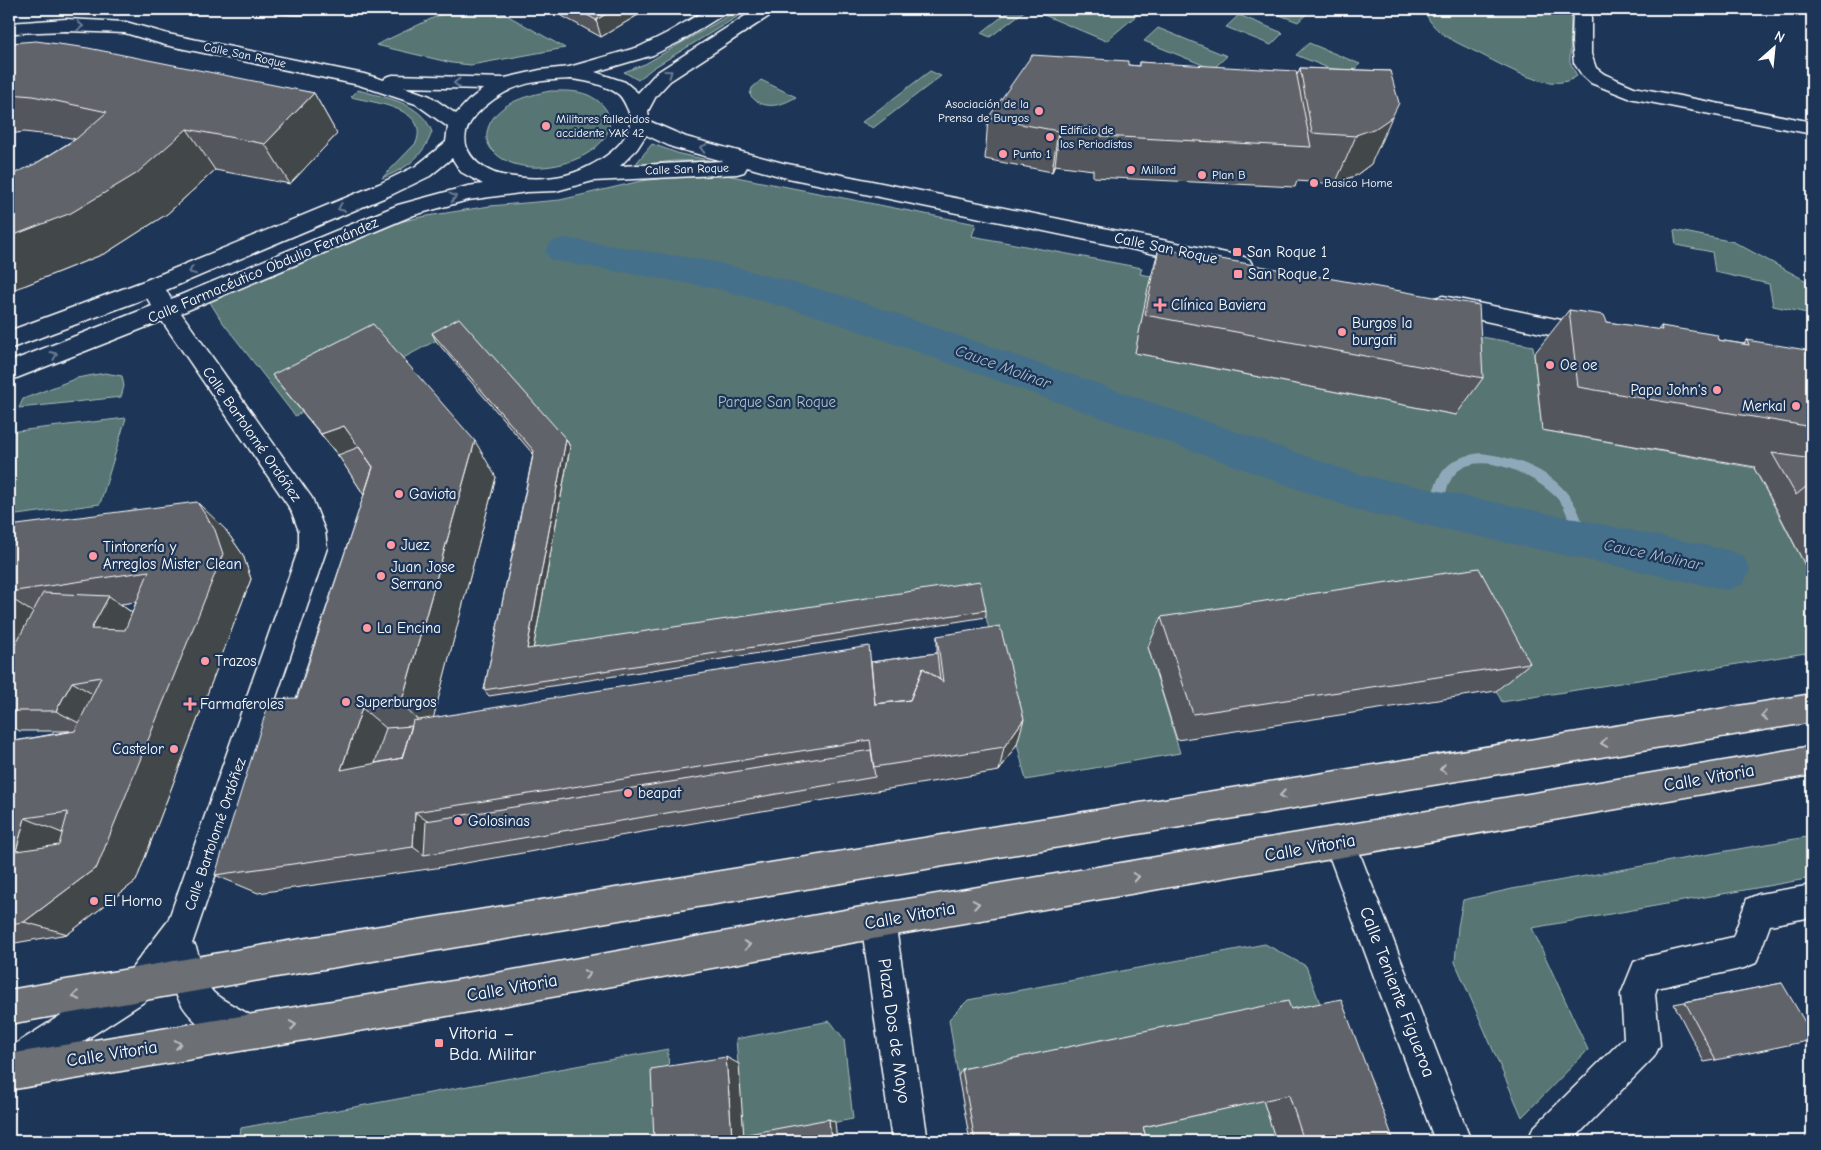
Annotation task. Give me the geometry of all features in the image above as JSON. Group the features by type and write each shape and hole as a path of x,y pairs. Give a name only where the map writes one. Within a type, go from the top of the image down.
{"highway":[{"path":"9,1007 184,976 1812,708"},
{"name":"Calle Vitoria","path":"9,1070 436,1001 878,921 1812,760"}],"street":[{"path":"11,28 68,9"},
{"name":"Calle San Roque","path":"95,9 126,28"},
{"path":"126,28 128,9"},
{"path":"720,9 646,52 571,73 538,75 506,84 477,102 458,124 455,145 466,165 490,180 523,186 558,184 591,174 616,160 633,142 646,94 663,77 768,9"},
{"path":"1582,9 1582,60 1586,69 1593,77 1608,85 1629,92 1812,128"},
{"name":"Calle San Roque","path":"11,28 66,25 126,28 165,39 364,80 423,100 458,124"},
{"path":"571,73 603,78 627,91 640,117"},
{"name":"Calle San Roque","path":"364,80 506,84"},
{"name":"Calle San Roque","path":"640,117 679,142 783,170 1261,268"},
{"name":"Calle Farmacéutico Obdulio Fernández","path":"9,340 152,287 386,189 423,171 455,145"},
{"name":"Calle San Roque","path":"591,174 688,168 740,167 783,170"},
{"name":"Calle Farmacéutico Obdulio Fernández","path":"9,372 166,310 406,210 468,193 523,186"},
{"name":"Calle Bartolomé Ordóñez","path":"141,984 181,931 313,548 312,531 303,506 166,310 152,287"},
{"path":"1423,300 1617,340"},
{"name":"Calle Teniente Figueroa","path":"1340,842 1453,1141"},
{"path":"1546,1141 1642,1045 1638,994 1646,974 1744,951 1759,910 1812,901"},
{"name":"Plaza Dos de Mayo","path":"878,921 910,1141"},
{"name":"Calle Bartolomé Ordóñez","path":"181,931 184,976 195,998 216,1018 245,1032"},
{"path":"9,1070 141,984"}],"green space":[{"path":"261,9 329,9 310,14 295,15"},
{"path":"452,9 496,9 565,48 471,65 452,63 376,45"},
{"path":"740,9 750,9 653,68 638,80 624,72 645,64"},
{"path":"1012,9 1027,9 990,37 981,33"},
{"path":"1045,9 1144,9 1106,41 1039,13"},
{"path":"1264,9 1305,9 1310,11 1298,22"},
{"path":"1424,9 1571,9 1570,62 1577,76 1566,81 1554,82 1526,76 1512,70 1457,43 1443,34 1432,24"},
{"path":"1239,15 1283,33 1271,45 1226,27"},
{"path":"1158,28 1227,56 1213,69 1144,41"},
{"path":"1309,43 1360,64 1348,76 1296,55"},
{"path":"930,71 941,76 873,128 862,122"},
{"path":"761,80 796,97 778,105 761,103 750,95 752,88"},
{"path":"358,90 391,99 411,108 427,122 432,132 424,148 413,161 399,171 382,178 416,143 418,131 415,122 408,115 397,109 351,97"},
{"path":"550,91 579,92 597,100 603,106 610,119 607,134 595,148 584,155 557,165 528,167 502,159 488,144 487,132 490,122 496,114 511,103"},
{"path":"652,144 680,154 713,161 673,161 634,166"},
{"name":"Parque San Roque","path":"726,175 976,224 972,236 1142,268 1140,274 1151,276 1135,353 1456,415 1453,332 1533,346 1542,430 1754,468 1812,576 1812,652 1502,702 1449,599 1148,647 1180,753 1026,780 986,617 532,655 570,447 463,326 295,416 221,320 208,299 382,226 421,217 490,206 560,200 641,181 682,176"},
{"path":"1674,230 1734,242 1812,284 1812,314 1773,306 1769,284 1715,272 1712,252 1676,245"},
{"path":"105,373 122,376 124,386 121,397 19,408 23,399 77,378"},
{"path":"126,418 100,504 9,516 9,432"},
{"path":"1812,836 1812,878 1532,928 1588,1050 1522,1117 1455,962 1458,927 1463,900 1512,889"},
{"path":"1265,944 1306,966 1322,1009 1263,1012 958,1076 949,1019 968,1000"},
{"path":"830,1021 844,1039 853,1119 744,1139 736,1039"},
{"path":"668,1049 671,1141 239,1141 241,1128"},
{"path":"1263,1100 1276,1141 1130,1141 1127,1130"}],"building":[{"path":"576,9 614,9 596,20"},
{"path":"36,41 88,48 314,93 265,144 187,129 136,174 71,213 9,237 9,176 35,164 76,139 107,112 33,96 9,94 9,43"},
{"path":"1032,55 1128,61 1128,65 1139,66 1139,62 1296,71 1311,147 1101,136 1101,130 1060,124 1058,131 988,118"},
{"path":"1300,68 1390,71 1399,103 1392,117 1376,128 1356,136 1312,133"},
{"path":"1159,248 1479,305 1483,378 1145,315"},
{"path":"1569,310 1604,315 1607,322 1662,330 1661,326 1717,335 1718,340 1749,345 1747,340 1806,350 1808,355 1812,356 1812,427 1578,387"},
{"path":"459,318 566,439 527,649 980,581 986,610 484,690 534,451 432,333"},
{"path":"373,324 475,441 401,704 362,708 341,770 402,758 413,721 869,646 875,704 910,700 923,668 943,682 937,636 1000,626 1024,719 1004,747 874,767 870,740 415,812 413,847 215,875 270,699 297,698 373,467 344,426 321,434 272,375"},
{"path":"359,447 373,467 364,495 338,455"},
{"path":"1772,453 1812,459 1812,482 1796,495"},
{"path":"197,502 215,530 223,554 97,867 24,922 9,924 9,742 75,731 101,677 72,682 56,711 9,711 9,656 43,593 109,596 91,629 125,630 149,571 9,592 9,526","holes":["68,812 59,845 16,851 25,818"]},
{"path":"1479,568 1530,663 1193,714 1161,617"},
{"path":"937,653 940,680 923,668 910,700 875,704 871,662"},
{"path":"412,726 402,758 375,763 386,728"},
{"path":"871,750 875,777 424,855 426,821"},
{"path":"1782,983 1812,1034 1812,1040 1716,1060 1685,1002"},
{"path":"1341,999 1394,1141 1304,1141 1289,1095 1143,1127 1147,1141 975,1141 962,1069 1288,1001 1291,1009"},
{"path":"726,1057 732,1137 829,1119 831,1141 654,1141 651,1069"}],"waterway":[{"name":"Cauce Molinar","path":"564,251 715,275 830,306 1360,493 1727,570"},
{"name":"Cauce Molinar","path":"1435,509 1444,480 1451,469 1467,460 1481,458 1496,460 1527,470 1561,494 1571,509 1580,539"}],"place":[{"name":"Asociación de la Prensa de Burgos","path":"1039,111"},
{"name":"Militares fallecidos accidente YAK 42","path":"546,126"},
{"name":"Edificio de los Periodistas","path":"1050,137"},
{"name":"Punto 1","path":"1003,154"},
{"name":"Millord","path":"1131,170"},
{"name":"Plan B","path":"1202,175"},
{"name":"Basico Home","path":"1314,183"},
{"name":"San Roque 1","path":"1237,252"},
{"name":"San Roque 2","path":"1238,274"},
{"name":"Clínica Baviera","path":"1160,305"},
{"name":"Burgos la burgati","path":"1342,332"},
{"name":"Oe oe","path":"1550,365"},
{"name":"Papa John's","path":"1717,390"},
{"name":"Merkal","path":"1796,406"},
{"name":"Gaviota","path":"399,494"},
{"name":"Juez","path":"391,545"},
{"name":"Tintorería y Arreglos Mister Clean","path":"93,556"},
{"name":"Juan Jose Serrano","path":"381,576"},
{"name":"La Encina","path":"367,628"},
{"name":"Trazos","path":"205,661"},
{"name":"Superburgos","path":"346,702"},
{"name":"Farmaferoles","path":"190,704"},
{"name":"Castelor","path":"174,749"},
{"name":"beapat","path":"628,793"},
{"name":"Golosinas","path":"458,821"},
{"name":"El Horno","path":"94,901"},
{"name":"Vitoria – Bda. Militar","path":"439,1043"}]}
